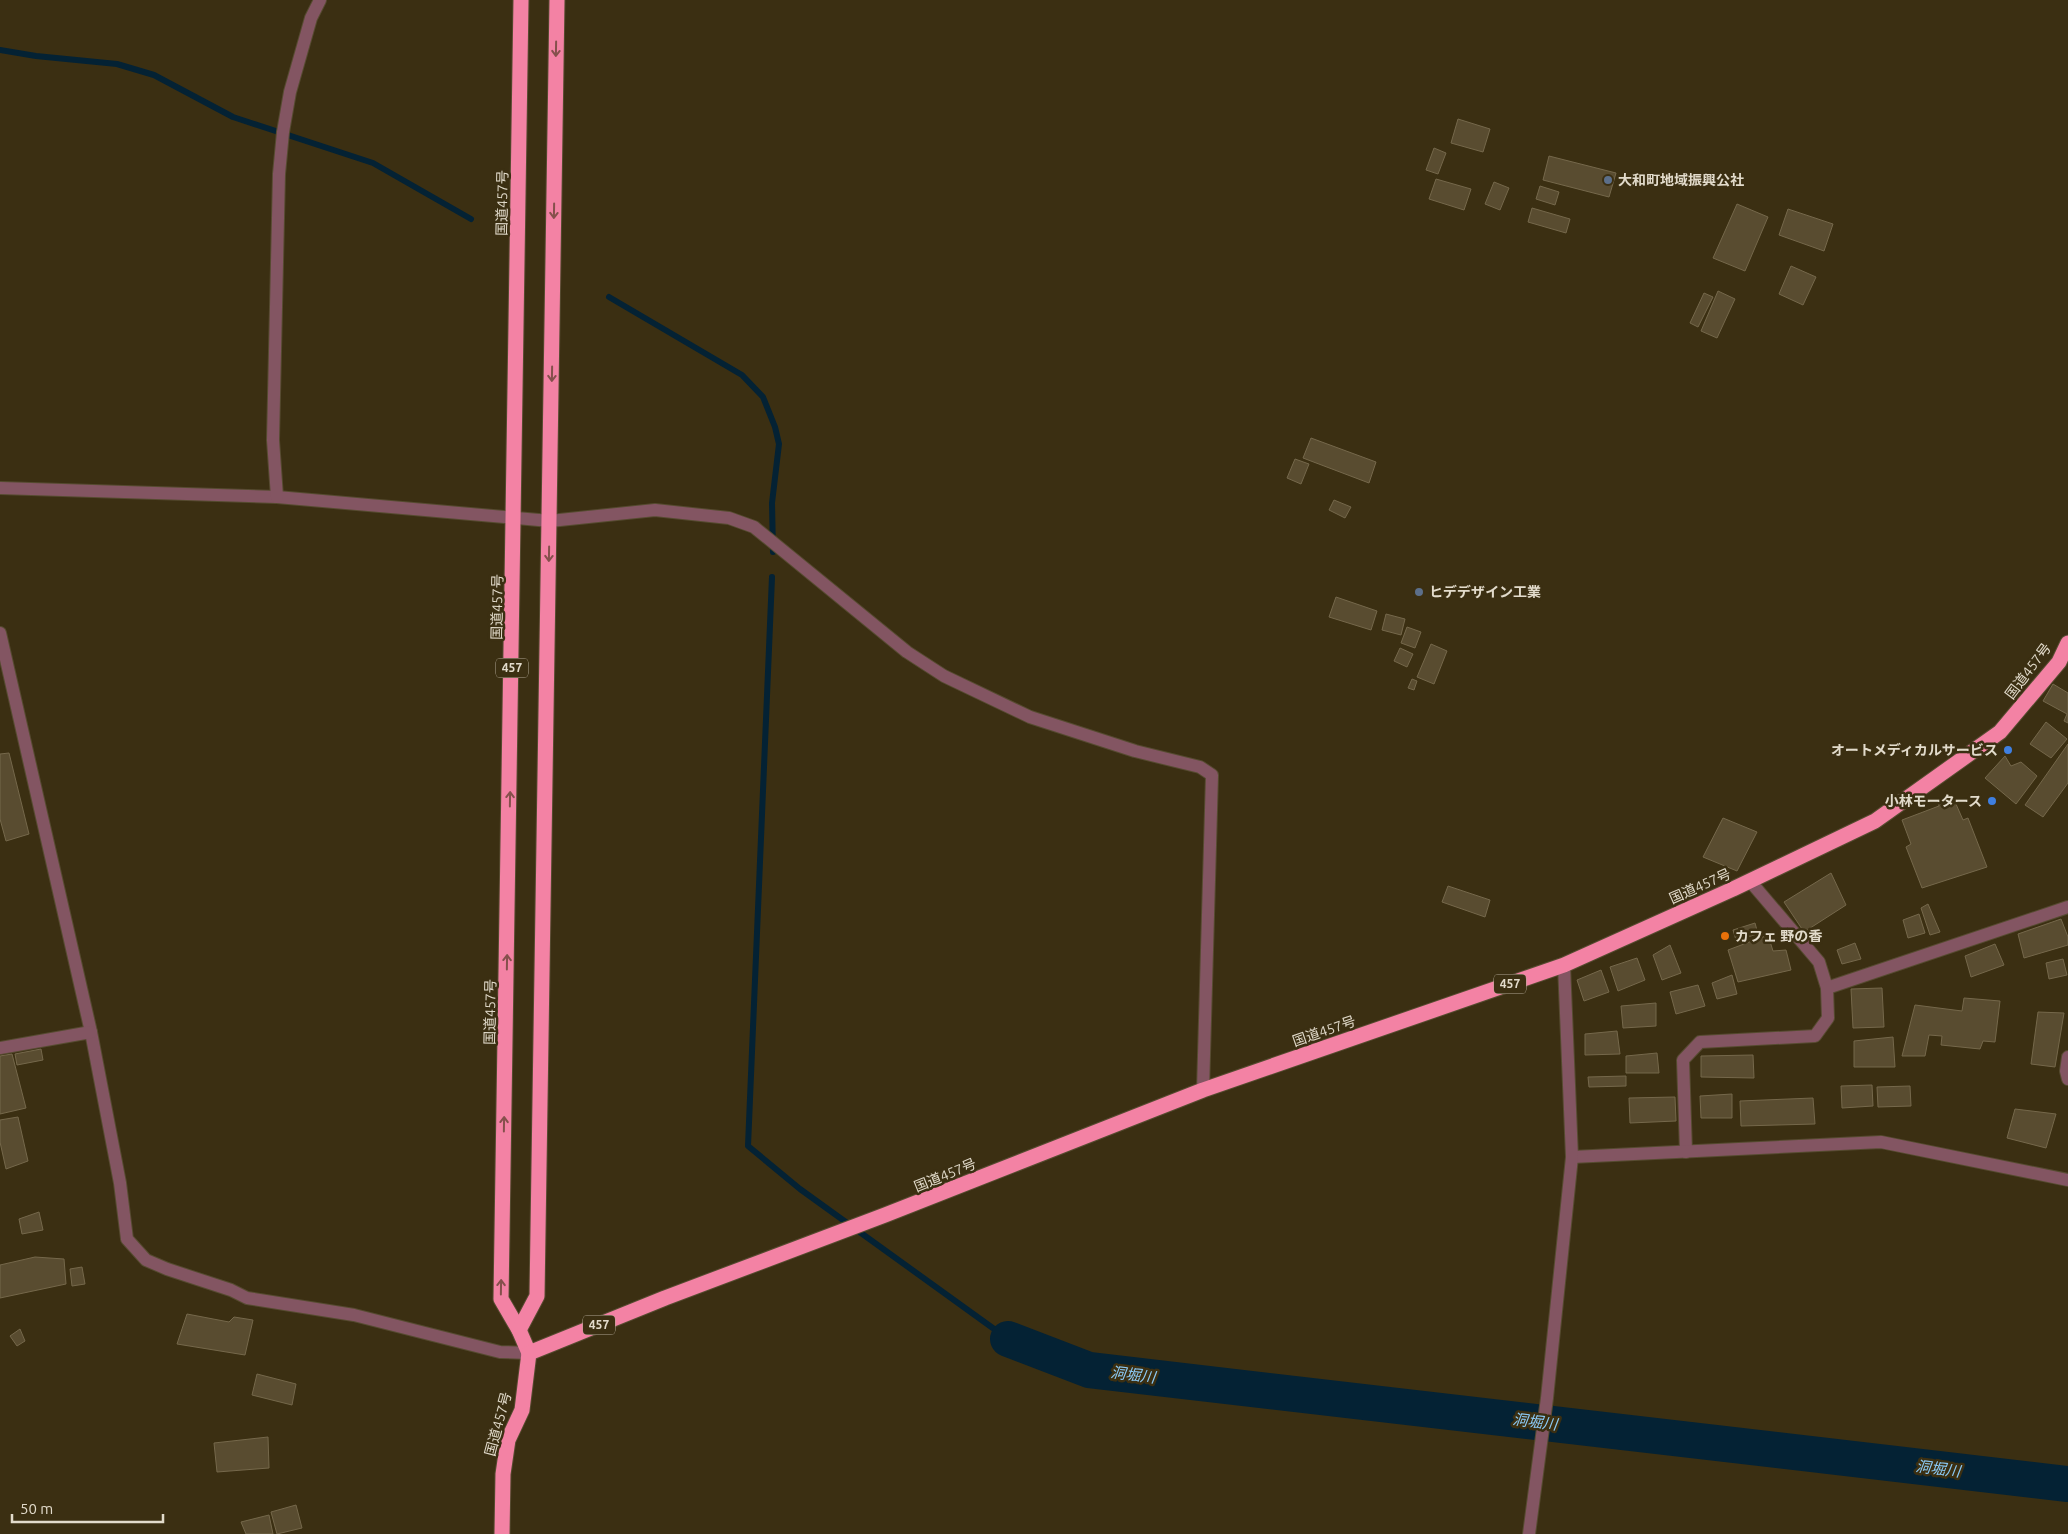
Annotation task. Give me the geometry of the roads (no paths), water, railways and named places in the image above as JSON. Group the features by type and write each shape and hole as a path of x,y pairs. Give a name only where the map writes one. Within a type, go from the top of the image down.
{"highway":[{"name":"国道457号","path":"502,1534 502,1474 508,1440 522,1410 529,1353 520,1330 501,1299 521,0"},
{"name":"457","path":"520,1330 537,1296 557,0"},
{"name":"国道457号","path":"529,1353 665,1298 885,1215 1203,1090 1564,965 1750,881 1875,821 2000,732 2064,664 2068,643"}],"street":[{"path":"277,497 273,440 279,174 290,92 311,18 320,0"},
{"path":"0,488 277,497 550,521 655,510 739,520 760,530 907,652 944,676 1030,717 1134,751 1206,770 1212,775 1203,1090"},
{"path":"0,633 92,1032 120,1183 127,1239 146,1260 231,1290 246,1298 354,1315 500,1352 529,1353"},
{"path":"1686,1152 1683,1060 1700,1042 1815,1036 1828,1018 1827,988 1819,962 1750,881"},
{"path":"1827,988 2068,907"},
{"path":"1529,1534 1547,1398 1572,1158 1564,965"},
{"path":"0,1048 92,1032"},
{"path":"2068,1057 2066,1071 2068,1080"},
{"path":"1572,1158 1880,1142 2067,1175"}],"waterway":[{"path":"0,50 36,56 117,64 154,75 233,117 373,163 471,219"},
{"path":"609,297 742,375 763,397 775,427 779,444 772,503 773,552"},
{"path":"772,577 748,1146 800,1189 1008,1339"},
{"name":"洞堀川","path":"1008,1339 1089,1370 2068,1484"}],"place":[{"name":"大和町地域振興公社","path":"1608,180"},
{"name":"ヒデデザイン工業","path":"1419,592"},
{"name":"オートメディカルサービス","path":"2008,750"},
{"name":"小林モータース","path":"1992,801"},
{"name":"カフェ 野の香","path":"1725,936"}]}
